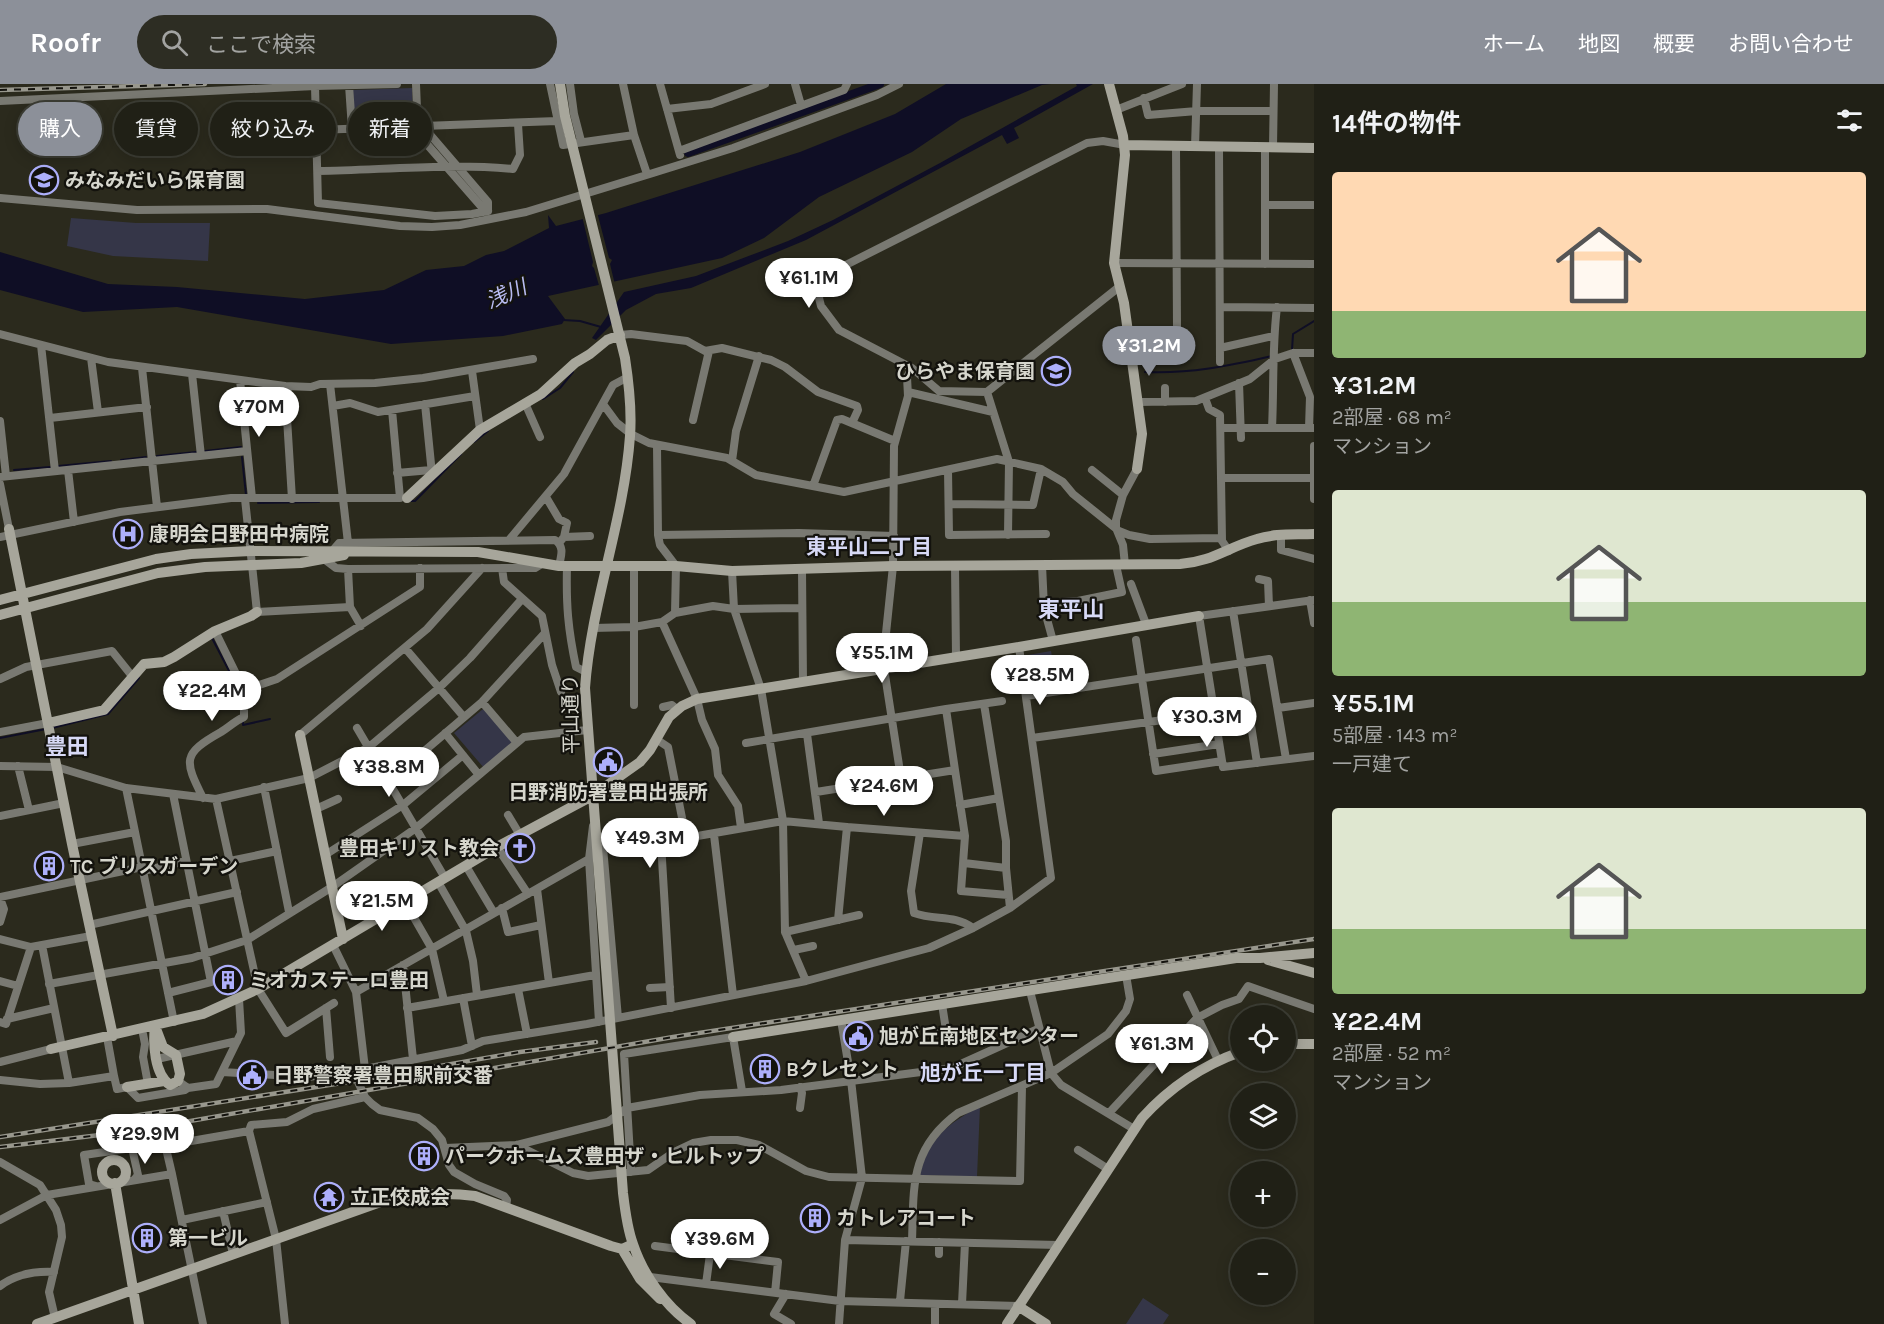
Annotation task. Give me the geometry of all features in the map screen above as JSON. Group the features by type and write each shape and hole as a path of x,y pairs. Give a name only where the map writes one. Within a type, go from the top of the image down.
{"street":[{"path":"0,101 397,84"},
{"path":"416,84 419,102"},
{"path":"550,84 563,145 634,135"},
{"name":"平山通り","path":"560,84 565,116 619,331 628,377 631,434 627,470 593,628 586,672 587,730 617,1125 626,1173 627,1218 633,1244 650,1277 670,1306 691,1324"},
{"path":"570,84 581,141"},
{"path":"623,84 634,135 647,174"},
{"path":"660,84 681,164"},
{"path":"666,109 711,104 765,84"},
{"path":"795,84 801,105"},
{"path":"679,151 844,90 847,84"},
{"path":"0,198 137,210 267,209 357,222 446,226 526,212 584,192 681,164 786,129 877,95 899,84"},
{"path":"1043,603 1078,601 1122,592 1120,565 1123,545 1116,528 1117,511 1137,469 1142,434 1124,303 1114,263 1125,168 1125,145 1109,84"},
{"path":"1115,108 1182,84"},
{"path":"1195,147 1197,84"},
{"path":"1264,264 1265,205 1274,84"},
{"path":"349,85 350,102"},
{"path":"315,86 316,102"},
{"path":"1144,98 1148,116 1197,111 1273,111"},
{"path":"432,126 557,121"},
{"path":"318,171 500,167 513,169 520,154 519,124"},
{"path":"432,137 488,202 488,211"},
{"path":"1119,287 987,392 939,391 912,368 839,330 821,306 819,298 820,284 825,277 868,252 1093,141 1176,147 1314,148"},
{"path":"1176,147 1177,328"},
{"path":"1219,147 1220,362"},
{"path":"432,150 494,219"},
{"path":"318,156 318,203 435,216 488,211"},
{"path":"1265,205 1314,205"},
{"path":"1114,263 1314,264"},
{"path":"1220,307 1314,308"},
{"path":"1272,428 1274,336 1277,307"},
{"path":"6,534 120,512 231,498 342,501 404,498 480,430 526,406 570,367 619,331 687,341 709,351 722,348 759,356 778,363 818,392 857,406 858,410 852,423"},
{"path":"0,334 91,358 142,368 285,386 311,387 399,381 533,360"},
{"path":"1220,348 1274,336"},
{"path":"41,345 55,471"},
{"path":"693,420 709,351"},
{"path":"1138,402 1196,401 1250,379 1275,359 1293,353 1314,353"},
{"path":"1221,428 1311,428 1310,397 1293,353"},
{"path":"732,461 736,431 759,356"},
{"path":"91,358 98,412"},
{"path":"142,368 158,507"},
{"path":"901,778 883,669 893,566 895,441 908,392 907,377 912,368"},
{"path":"472,371 480,430"},
{"path":"192,374 201,456"},
{"path":"509,540 570,465 614,385 628,377"},
{"path":"240,381 247,451 250,551 256,612"},
{"path":"1239,383 1241,438"},
{"path":"330,384 348,543"},
{"path":"285,386 292,499"},
{"path":"1165,388 1165,402"},
{"path":"908,392 993,412"},
{"path":"987,392 1009,462 1008,535"},
{"path":"333,406 350,403 378,412 475,396"},
{"path":"1205,398 1209,409 1220,415 1222,540 1229,551"},
{"path":"425,404 432,472"},
{"path":"603,404 617,423 631,434 657,446 732,461 756,475 844,492 997,459 1041,469 1063,482 1073,494 1116,528 1129,535 1150,539 1220,538 1222,540"},
{"path":"526,406 540,436"},
{"path":"50,418 147,407"},
{"path":"392,410 397,473 404,498"},
{"path":"813,486 837,420 842,419 895,441"},
{"path":"0,421 3,477 247,451"},
{"path":"657,446 658,535 660,545 676,566 675,613"},
{"path":"1314,446 1314,499"},
{"path":"949,504 1033,505 1041,469"},
{"path":"68,470 74,522"},
{"path":"948,470 949,535 1046,534"},
{"path":"1092,470 1123,495"},
{"path":"397,473 432,472"},
{"path":"1221,478 1314,478"},
{"path":"0,484 6,534 26,608 99,975 117,1089 164,1081"},
{"path":"546,497 560,519 567,522 562,549 568,628 576,667 586,672"},
{"path":"658,535 799,533 894,536"},
{"path":"0,600 156,559 191,554 250,551 478,552 563,566 676,566 732,571 893,566 1120,565 1194,563 1216,557 1259,538 1314,534"},
{"path":"1281,535 1281,550 1314,560"},
{"path":"333,550 339,543 562,540 590,536"},
{"path":"0,615 158,573 205,567 301,563 370,550"},
{"path":"324,559 336,568 348,569 536,568 543,563"},
{"path":"634,566 634,705"},
{"path":"955,566 956,657"},
{"path":"1042,566 1043,603 1053,641"},
{"path":"244,690 277,679 420,587 420,568"},
{"path":"343,939 300,735 434,622 482,568"},
{"path":"502,568 504,582 542,616 552,665 561,692"},
{"path":"348,569 350,607 361,626"},
{"path":"802,570 803,682"},
{"path":"732,571 734,609 761,689 783,821 785,932 806,981"},
{"path":"1259,579 1268,581 1269,606"},
{"path":"1131,584 1146,624"},
{"path":"0,766 57,767 126,788 216,799 309,778 369,747 439,688 470,658 522,599"},
{"path":"0,1062 174,1022 212,1011 239,999 497,847 592,795 640,762 663,724 677,709 697,699 1019,647 1199,615 1312,600 1314,623"},
{"path":"593,628 634,627 662,622 675,613 713,606 734,609 802,608"},
{"path":"0,732 49,724 104,710 110,706 144,664 164,662 215,631 242,625 256,612 350,607"},
{"path":"1233,610 1257,763"},
{"path":"1199,615 1223,767 1314,756"},
{"path":"662,622 697,699 702,720 715,749 718,775 738,806 741,828"},
{"path":"203,798 189,766 191,755 200,745 244,717 244,690 215,631"},
{"path":"389,781 482,702 545,633"},
{"path":"1136,640 1156,771 1222,761"},
{"path":"222,1072 308,1077 352,1069 365,1069 462,1050 483,1041 599,1022 806,981 929,948 974,928 1010,908 1051,878 1019,647"},
{"path":"405,648 463,716"},
{"path":"0,679 37,665 112,651 132,676"},
{"path":"1026,696 1269,659 1286,759"},
{"path":"746,743 770,741 1002,701"},
{"path":"482,702 517,743"},
{"path":"1278,708 1314,703"},
{"path":"984,704 1006,841 1010,908"},
{"path":"663,707 672,705 677,709"},
{"path":"946,710 965,836 961,891 1008,895"},
{"path":"1032,738 1214,713"},
{"path":"357,728 416,828 466,931 473,961 477,995"},
{"path":"49,984 192,958 247,940 332,887 416,828 524,737 587,730"},
{"path":"445,733 479,775"},
{"path":"807,734 819,823"},
{"path":"656,739 668,747 686,838"},
{"path":"1153,753 1219,744"},
{"path":"325,855 403,805 463,755"},
{"path":"18,766 29,810"},
{"path":"816,792 955,770"},
{"path":"264,787 289,912"},
{"path":"126,788 174,1022"},
{"path":"168,993 211,982 173,794"},
{"path":"960,805 999,798"},
{"path":"216,799 258,989 286,1033 334,1003"},
{"path":"316,808 338,799"},
{"path":"0,816 64,803"},
{"path":"508,815 520,835"},
{"path":"594,819 589,859 599,1022"},
{"path":"603,847 661,843 783,821 965,836"},
{"path":"838,920 847,827"},
{"path":"72,844 135,832"},
{"path":"595,833 603,847 618,1018"},
{"path":"920,833 911,891 914,913 925,917 956,919 974,928"},
{"path":"714,835 733,996"},
{"path":"661,843 671,1008"},
{"path":"497,847 528,894"},
{"path":"230,861 277,851"},
{"path":"356,992 589,859"},
{"path":"0,922 4,909 0,898 80,880 186,861"},
{"path":"964,863 1006,868"},
{"path":"466,866 494,913"},
{"path":"537,889 549,983"},
{"path":"0,939 30,946 42,945 151,911 237,891"},
{"path":"405,902 432,949 444,1001"},
{"path":"502,908 508,932 541,925"},
{"path":"785,932 859,915"},
{"path":"593,927 609,926"},
{"path":"42,945 54,1008 57,1048 69,1083"},
{"path":"333,945 356,992 365,1069"},
{"path":"4,1021 30,946"},
{"path":"794,950 813,946"},
{"path":"626,1173 627,1108 624,1054 1236,958 1314,953"},
{"path":"1260,958 1314,972"},
{"path":"403,965 413,1059"},
{"path":"407,1008 595,975"},
{"path":"900,1301 909,1241 914,1179 925,1149 947,1121 958,1113 1051,1073 1108,1034 1126,1011 1130,999 1126,975"},
{"path":"0,981 18,986"},
{"path":"1108,1113 1197,1018 1239,999 1249,984 1314,1009"},
{"path":"650,988 670,987"},
{"path":"518,989 527,1034"},
{"path":"1030,990 1038,1029 1051,1073 1062,1085 1134,1129"},
{"path":"1187,995 1218,1060"},
{"path":"463,998 472,1046"},
{"path":"127,1087 138,1098 216,1084 242,1033 239,999"},
{"path":"936,1032 946,1030 942,1004"},
{"path":"4,1021 54,1008"},
{"path":"326,1008 330,1057"},
{"path":"839,1324 845,1240 862,1178 851,1080 841,1020"},
{"path":"155,1026 163,1047 176,1055 180,1074 178,1081 170,1085 164,1081 157,1059 153,1041 155,1026"},
{"path":"141,1029 145,1044 143,1057 148,1084"},
{"path":"445,1148 517,1144 608,1122 627,1108 672,1100 742,1091 800,1088 952,1068 1038,1029"},
{"path":"733,1037 742,1091"},
{"path":"157,1059 237,1041"},
{"path":"1296,1044 1314,1044"},
{"path":"1007,1324 1134,1129 1160,1099 1181,1081 1230,1056"},
{"path":"352,1069 365,1097 380,1110 418,1118 433,1129 442,1140 450,1168 475,1185 504,1196 507,1200 506,1207"},
{"path":"0,1080 40,1084 69,1083 114,1076"},
{"path":"178,1081 188,1088"},
{"path":"517,1144 573,1173 588,1176 648,1170 674,1152 693,1143 726,1139 759,1145 818,1175 840,1178 1020,1181 1022,1087"},
{"path":"800,1088 802,1093 800,1108"},
{"path":"671,1091 672,1100"},
{"path":"164,1140 168,1145 287,1122 313,1109 365,1097"},
{"path":"250,1128 276,1239 285,1324"},
{"path":"96,1186 89,1184 84,1155 164,1140"},
{"path":"164,1140 193,1268 203,1324"},
{"path":"132,1146 138,1175 135,1179"},
{"path":"1078,1150 1108,1169"},
{"path":"0,1162 40,1185 56,1210 61,1225 61,1246 49,1292 55,1318"},
{"path":"0,1220 47,1195 172,1174"},
{"path":"115,1184 139,1324"},
{"path":"37,1324 390,1199 452,1193 475,1196 622,1249 640,1279 654,1296 670,1306"},
{"path":"182,1220 267,1202"},
{"path":"223,1211 233,1254"},
{"path":"845,1240 1059,1245"},
{"path":"939,1242 939,1254"},
{"path":"962,1304 965,1243"},
{"path":"622,1249 633,1244"},
{"path":"654,1246 778,1262 775,1293"},
{"path":"706,1284 710,1254"},
{"path":"0,1286 16,1276 54,1272"},
{"path":"650,1277 840,1301 1018,1306 1046,1324"},
{"path":"786,1294 774,1314 790,1324"},
{"path":"935,1304 935,1324"}],"shaded area":[{"path":"412,88 412,102 353,102 353,90"},
{"path":"71,218 136,223 210,223 208,261 113,256 67,246"},
{"path":"1051,651 1054,668 1031,672 1028,655"},
{"path":"483,709 513,741 484,768 454,733"},
{"path":"980,1106 977,1177 920,1175 928,1151 941,1133 958,1119"},
{"path":"1143,1298 1169,1315 1163,1324 1126,1324"}],"water":[{"name":"浅川","path":"946,84 1051,84 1042,85 961,119 912,152 819,197 764,238 722,258 548,296 565,319 562,324 503,336 391,344 177,307 83,312 0,290 0,252 108,284 177,287 305,299 384,290 426,270 464,266 486,255 504,251 549,228 548,215 556,226 606,213 800,152 895,114"},
{"path":"1076,84 1093,84 1014,128 1019,138 1007,144 1002,135 806,240 691,288 656,294 626,310 596,340 592,338 624,292 696,276 788,241 833,220 940,163 1077,86"}],"pier":[{"path":"597,212 609,258 612,260 610,264 615,285 600,289 592,266 582,216"}],"waterway":[{"path":"688,153 880,84"},
{"path":"563,320 580,321 601,327"},
{"path":"1292,350 1293,334 1314,321"},
{"path":"1145,372 1177,372 1209,368 1272,356"},
{"path":"543,399 560,388 573,372"},
{"path":"474,442 488,431"},
{"path":"205,451 241,447"},
{"path":"157,456 196,452"},
{"path":"411,501 415,501 461,454"},
{"path":"121,460 146,457"},
{"path":"242,457 246,495"},
{"path":"58,466 111,461"},
{"path":"14,470 50,467"},
{"path":"258,503 319,502"},
{"path":"212,638 240,692 240,699"},
{"path":"52,728 108,714 139,678"},
{"path":"243,719 243,725 270,719"},
{"path":"0,738 46,729"}],"railway":[{"path":"0,90 205,84"},
{"path":"0,1147 133,1131 673,1037 1314,939"},
{"path":"0,1137 348,1082 520,1052 596,1042"}],"place":[{"name":"みなみだいら保育園","path":"44,180"},
{"name":"ひらやま保育園","path":"1056,371"},
{"name":"康明会日野田中病院","path":"128,534"},
{"name":"日野消防署豊田出張所","path":"608,762"},
{"name":"豊田キリスト教会","path":"520,848"},
{"name":"TC ブリスガーデン","path":"49,866"},
{"name":"ミオカステーロ豊田","path":"228,980"},
{"name":"旭が丘南地区センター","path":"858,1036"},
{"name":"Bクレセント","path":"765,1069"},
{"name":"日野警察署豊田駅前交番","path":"252,1075"},
{"name":"パークホームズ豊田ザ・ヒルトップ","path":"424,1156"},
{"name":"立正佼成会","path":"329,1197"},
{"name":"カトレアコート","path":"815,1218"},
{"name":"第一ビル","path":"147,1238"}],"district":[{"name":"東平山二丁目","path":"869,547"},
{"name":"東平山","path":"1071,610"},
{"name":"豊田","path":"67,747"},
{"name":"旭が丘一丁目","path":"983,1073"}]}
